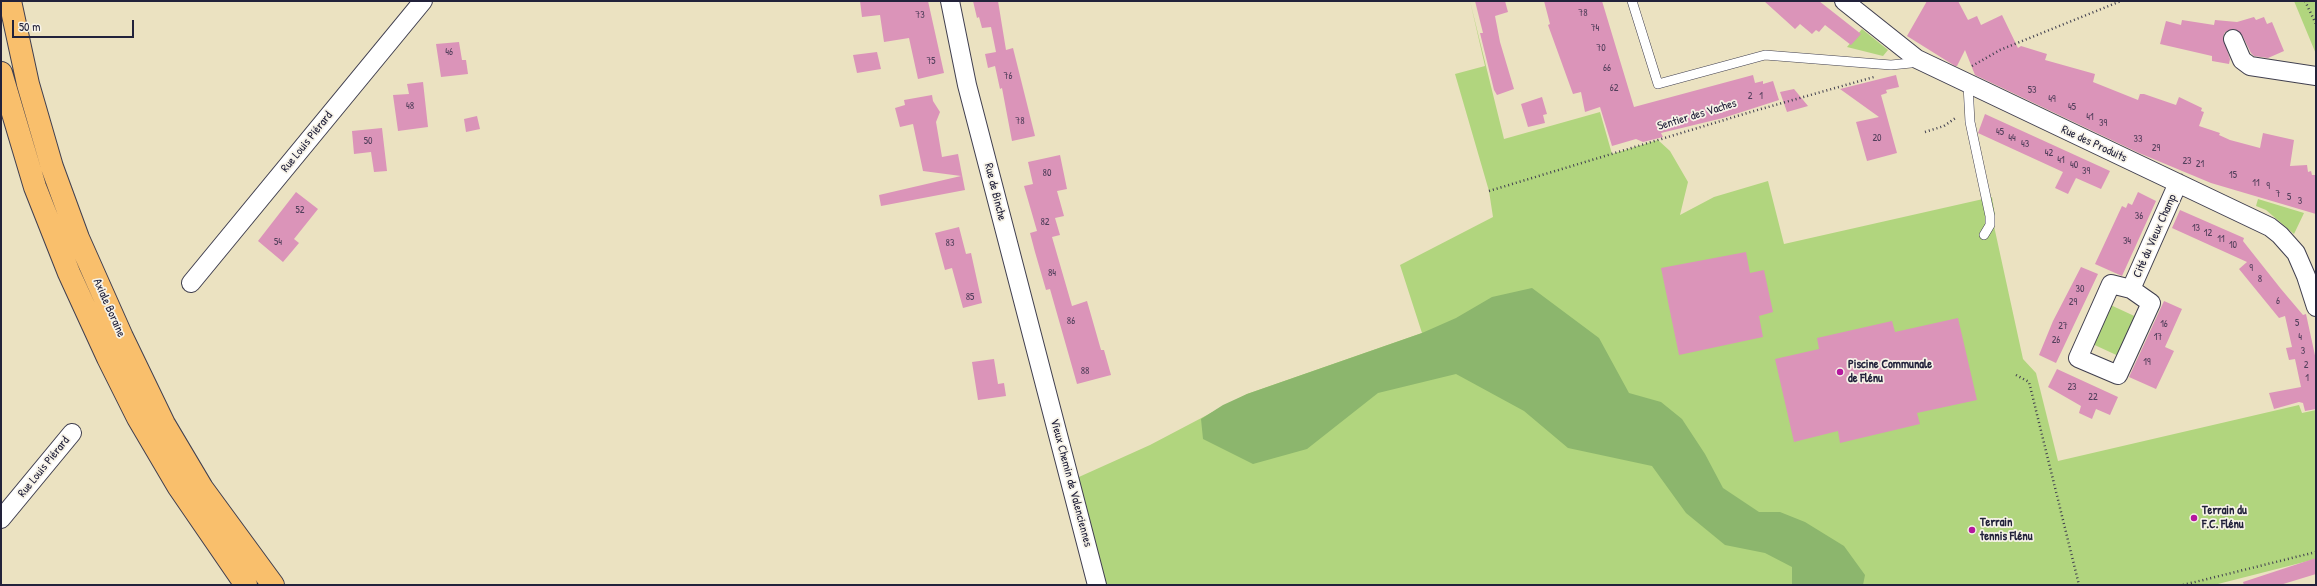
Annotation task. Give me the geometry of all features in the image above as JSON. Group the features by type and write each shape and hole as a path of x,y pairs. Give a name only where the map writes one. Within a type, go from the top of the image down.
{"highway":[{"name":"Axiale Boraine","path":"10,1 28,84 52,167 78,238 119,330 164,424 202,488 273,585"},
{"name":"Axiale Boraine","path":"1,73 35,187 69,273 108,358 138,418 178,486 246,585"}],"street":[{"name":"Rue Louis Piérard","path":"191,283 422,1"},
{"name":"Rue de Binche","path":"950,1 968,85 1043,382"},
{"name":"Rue des Produits","path":"1844,1 1917,59 1961,82 2256,219 2280,235 2290,245 2302,263 2316,307"},
{"path":"2233,39 2242,60 2250,66 2312,74 2316,76"},
{"name":"Cité du Vieux Champ","path":"2131,289 2178,183"},
{"name":"Cité du Vieux Champ","path":"2111,284 2131,289 2151,303 2118,375 2078,358 2111,284"},
{"name":"Vieux Chemin de Valenciennes","path":"1043,382 1097,585"},
{"name":"Rue Louis Piérard","path":"1,519 72,433"}],"lane":[{"path":"1632,1 1658,84 1765,55 1891,65 1911,62 1917,59"},
{"path":"1961,82 1990,216 1990,225 1984,235"}],"path":[{"path":"1961,82 1977,62 2000,50 2121,1"},
{"path":"2306,1 2316,24"},
{"name":"Sentier des Vaches","path":"1489,191 1754,111 1881,75"},
{"path":"1925,132 1944,126 1960,115"},
{"path":"2016,375 2029,382 2079,585"},
{"path":"2183,585 2316,552"}],"green space":[{"path":"1470,1 1504,139 1600,112 1612,154 1658,140 1670,151 1688,182 1680,215 1714,197 1768,181 1784,244 1992,197 1995,215 1994,226 2023,359 2036,373 2058,461 2299,405 2302,413 2316,410 2316,559 2214,585 1097,585 1070,481 1150,445 1247,394 1422,333 1400,265 1493,217 1489,191 1455,74 1485,66"},
{"path":"2294,1 2316,1 2316,54"},
{"path":"1862,29 1888,50 1883,56 1847,47"},
{"path":"2258,199 2304,213 2294,234 2266,210 2256,206"},
{"path":"1532,288 1599,338 1629,393 1661,402 1682,419 1705,454 1723,488 1759,512 1780,512 1805,522 1844,546 1865,575 1863,585 1792,585 1792,567 1765,553 1725,545 1686,513 1652,466 1568,448 1524,411 1456,374 1378,393 1307,449 1253,464 1203,439 1201,419 1223,405 1247,394 1422,333 1456,318 1492,297"},
{"path":"2104,302 2143,320 2125,359 2086,341"}],"building":[{"path":"860,1 928,1 944,73 918,79 909,38 884,42 880,15 862,17"},
{"path":"973,1 998,1 1006,50 1013,48 1035,136 1012,141 1002,88 1000,89 995,66 988,68 985,54 996,52 991,27 982,28 979,17 977,18"},
{"path":"1475,1 1505,1 1508,12 1495,16 1500,42 1514,89 1497,95 1494,90 1480,33 1483,33"},
{"path":"1544,1 1602,1 1634,107 1753,75 1755,83 1763,81 1763,84 1773,81 1779,100 1723,118 1661,133 1663,137 1643,142 1636,139 1612,146 1600,107 1585,112 1581,92 1573,94 1548,25 1550,24"},
{"path":"1764,1 1819,1 1861,34 1851,45 1825,25 1819,32 1816,30 1812,34 1800,24 1795,29"},
{"path":"1927,1 1958,1 1968,20 1977,16 1981,25 2002,15 2018,48 2021,46 2047,54 2045,60 2095,74 2093,82 2138,100 2140,94 2144,94 2176,105 2179,97 2202,108 2201,111 2204,112 2199,126 2220,133 2219,135 2230,140 2260,148 2263,133 2294,140 2290,166 2307,165 2308,172 2311,171 2312,175 2316,175 2316,214 2211,183 2139,153 1975,75 1965,50 1957,66 1955,66 1907,36"},
{"path":"2254,17 2256,20 2264,17 2267,24 2272,22 2284,51 2268,58 2254,56 2242,35 2234,29 2225,32 2223,37 2230,59 2229,64 2212,61 2212,56 2160,44 2166,21 2181,25 2182,20 2214,25 2215,20 2237,22"},
{"path":"459,42 462,60 466,60 468,74 441,77 436,44"},
{"path":"877,52 881,69 857,73 853,55"},
{"path":"1896,75 1899,87 1886,90 1887,93 1881,95 1897,153 1867,161 1856,122 1879,117 1840,89"},
{"path":"423,82 428,127 398,131 393,95 409,94 407,84"},
{"path":"1794,89 1808,106 1787,112 1780,92"},
{"path":"932,95 933,101 940,112 936,122 942,157 958,154 965,190 881,206 879,195 961,176 923,171 913,124 900,127 895,108 905,105 904,100"},
{"path":"1542,97 1547,114 1543,115 1545,123 1528,127 1521,104"},
{"path":"1985,114 2110,171 2101,189 2076,178 2068,194 2055,188 2063,172 1978,133"},
{"path":"477,116 480,129 466,132 464,119"},
{"path":"382,128 387,171 374,172 371,152 354,154 352,131"},
{"path":"1060,155 1067,189 1057,191 1064,216 1055,218 1060,235 1052,237 1072,306 1087,301 1101,350 1104,350 1111,375 1077,384 1050,289 1046,290 1035,252 1030,233 1037,231 1024,186 1033,184 1028,162"},
{"path":"296,192 318,209 294,239 299,243 283,262 258,241"},
{"path":"2138,192 2156,201 2122,276 2095,264 2122,206 2126,208 2128,203 2132,205"},
{"path":"2180,210 2244,238 2243,241 2281,289 2303,315 2306,314 2316,360 2316,409 2305,411 2303,403 2299,402 2274,409 2269,393 2301,387 2295,359 2289,360 2286,348 2292,347 2285,316 2279,318 2239,269 2247,262 2172,228"},
{"path":"959,227 966,254 971,253 982,303 963,308 952,268 945,270 935,233"},
{"path":"1746,252 1750,273 1764,270 1773,312 1759,316 1763,337 1679,355 1661,268"},
{"path":"2081,267 2098,274 2056,363 2039,355 2053,321"},
{"path":"2164,301 2182,309 2165,347 2174,351 2156,389 2129,377"},
{"name":"Piscine Communale de Flénu","path":"1958,318 1977,400 1917,413 1920,424 1840,443 1838,431 1794,442 1775,359 1819,349 1817,338 1892,321 1895,332"},
{"path":"994,359 998,384 1004,383 1006,396 978,400 972,362"},
{"path":"2057,369 2118,397 2110,415 2096,409 2092,419 2079,413 2081,406 2048,387"},
{"path":"2316,558 2316,574 2280,585 2244,585 2243,582"}],"place":[{"name":"Piscine Communale de Flénu","path":"1840,372"},
{"name":"Terrain du F.C. Flénu","path":"2194,518"},
{"name":"Terrain tennis Flénu","path":"1972,530"}]}
